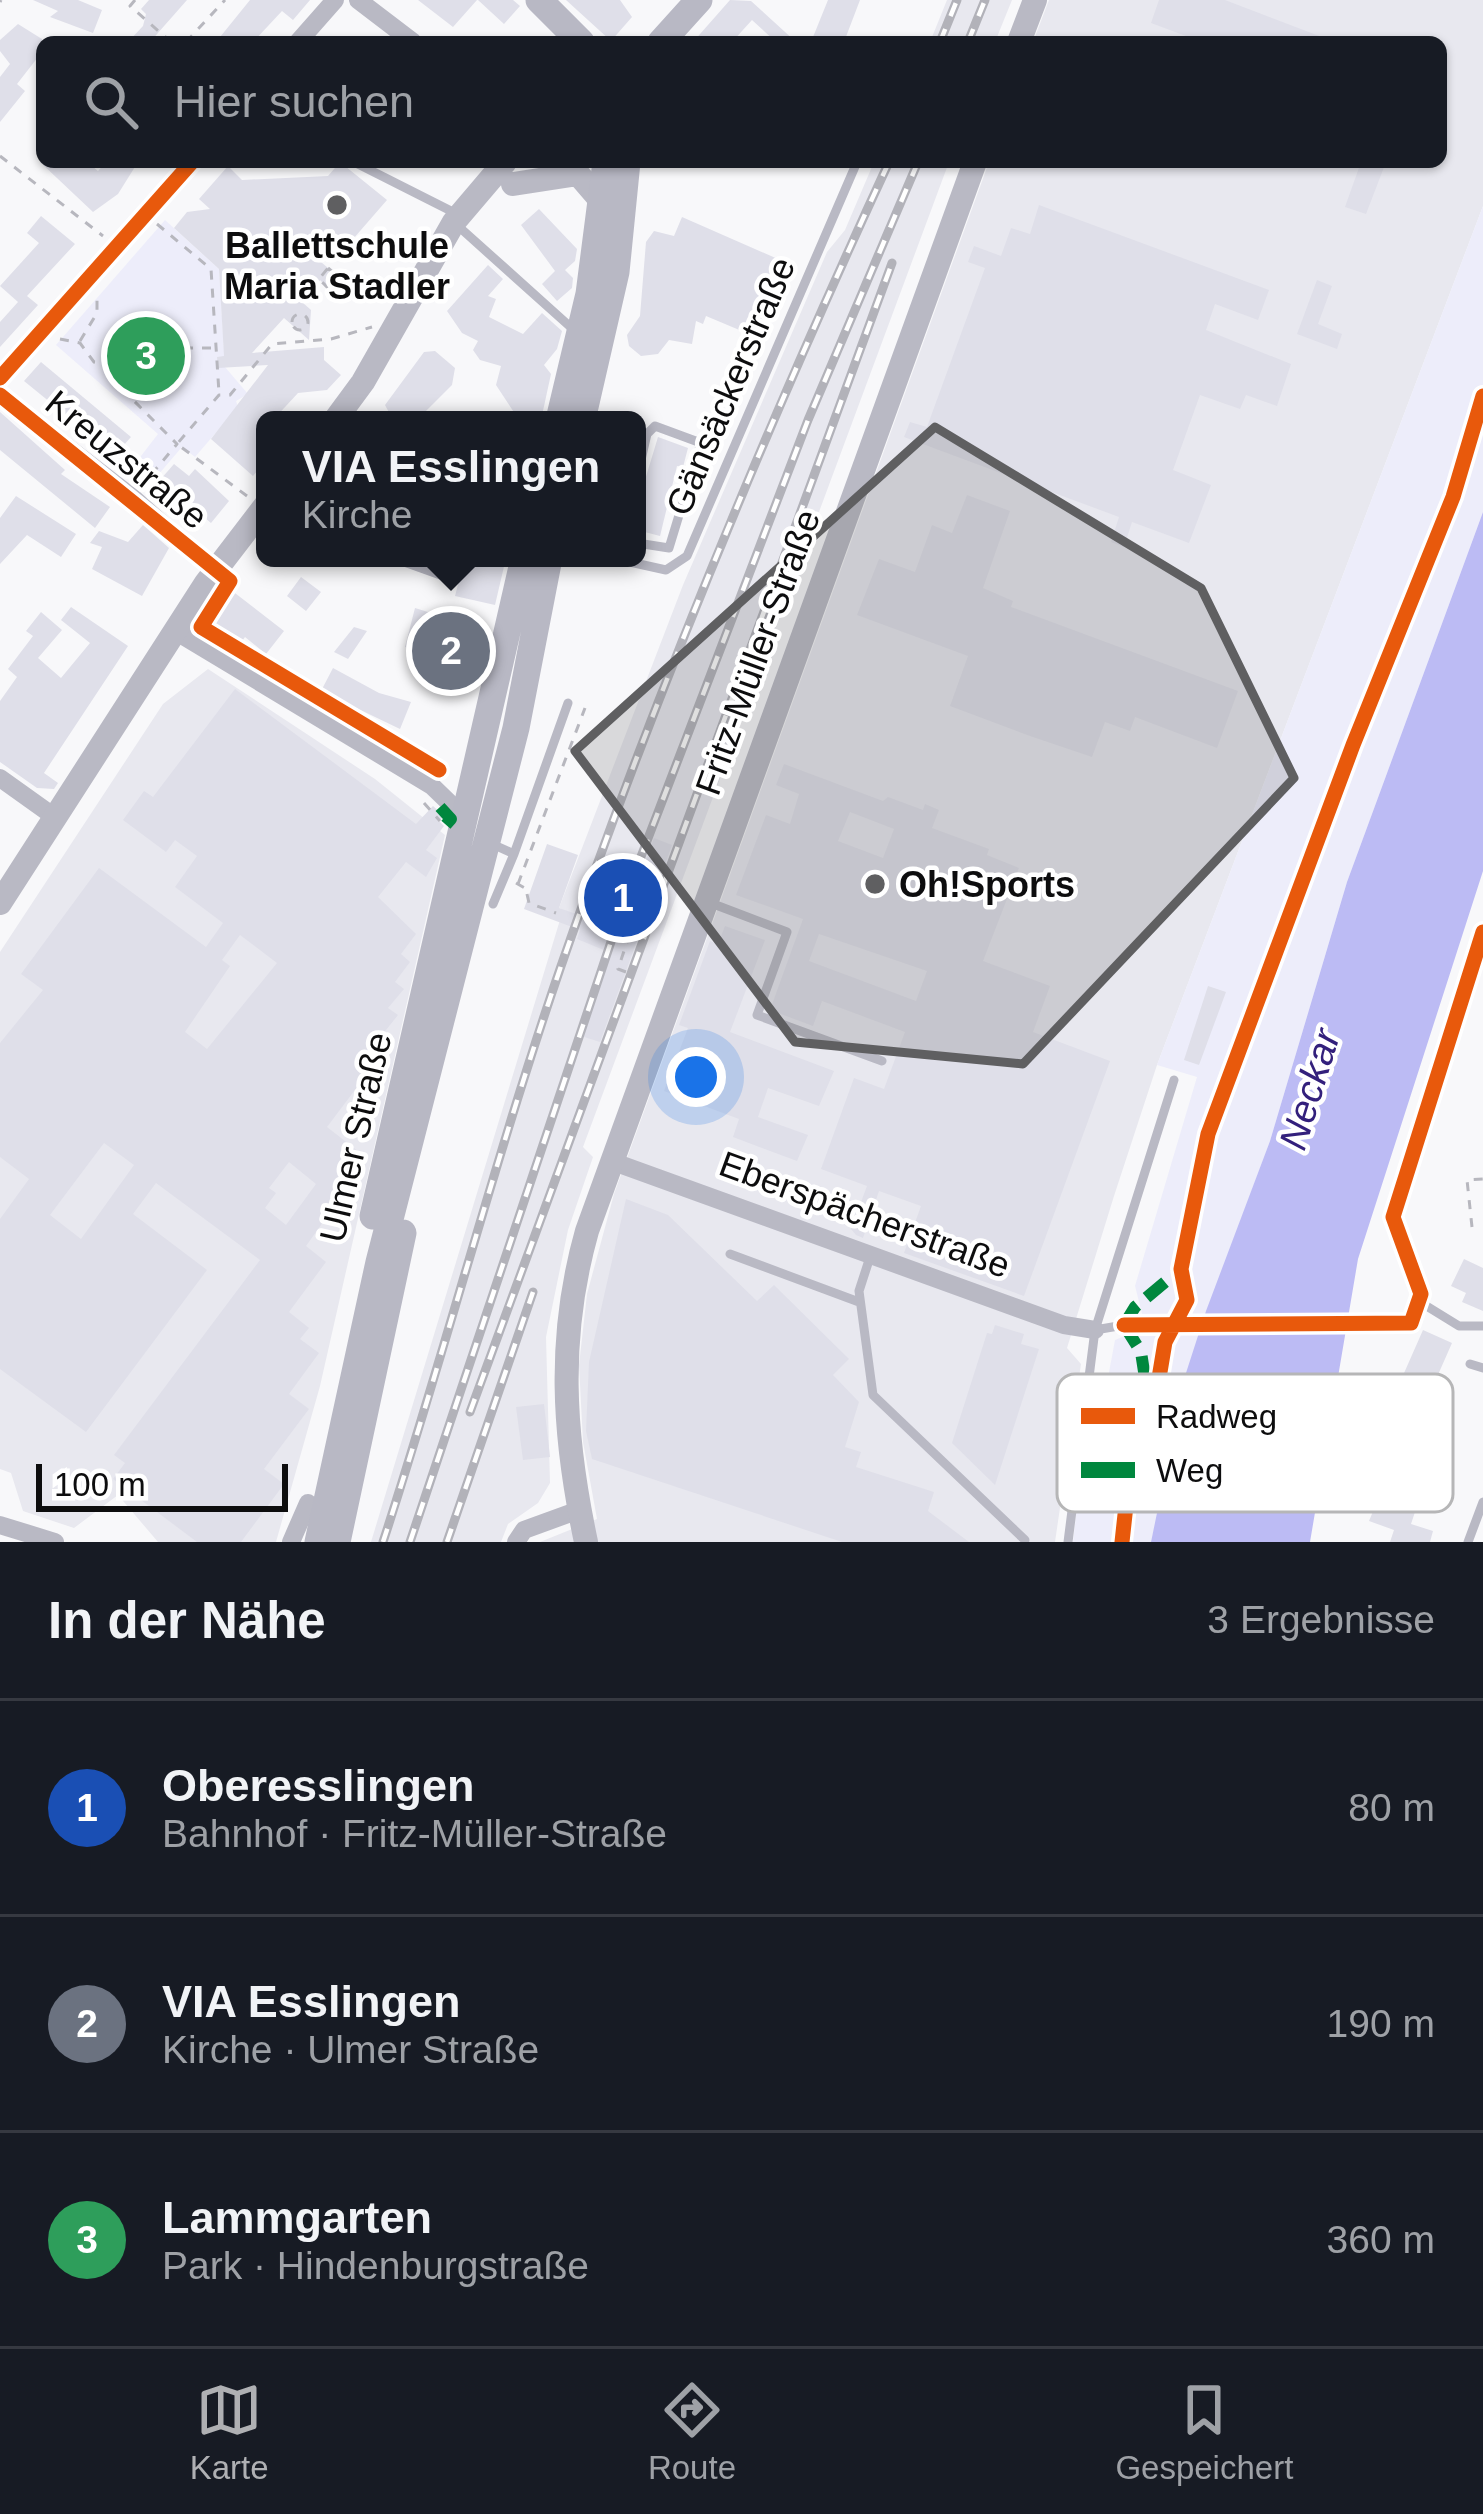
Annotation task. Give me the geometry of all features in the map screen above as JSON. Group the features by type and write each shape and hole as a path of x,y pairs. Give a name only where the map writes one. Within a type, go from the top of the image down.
{"main road":[{"path":"538,0 575,36"},
{"path":"666,36 699,0"},
{"path":"561,411 580,335 606,168"},
{"path":"616,272 626,168"},
{"path":"584,411 644,168"},
{"name":"Ulmer Straße","path":"301,1542 454,820 472,787 522,567"},
{"name":"Ulmer Straße","path":"318,1542 379,1262 487,842 547,567"},
{"name":"Ulmer Straße","path":"472,787 487,842"},
{"path":"337,1542 398,1267 412,1139"}],"street":[{"path":"303,36 335,0"},
{"path":"358,0 404,36"},
{"path":"1021,36 1035,0"},
{"path":"0,378 187,168"},
{"path":"341,411 363,382 457,218 506,168"},
{"path":"516,168 578,175 603,203"},
{"name":"Fritz-Müller-Straße","path":"610,1165 702,900 973,168"},
{"name":"Kreuzstraße","path":"0,395 132,497 215,571"},
{"path":"0,903 256,505"},
{"path":"175,631 433,786 454,820"},
{"path":"0,778 56,818"},
{"path":"586,1542 563,1349 575,1273 610,1165"},
{"name":"Eberspächerstraße","path":"610,1165 1064,1325 1095,1330"},
{"name":"Ulmer Straße","path":"291,1542 308,1503"},
{"path":"516,1542 524,1531 579,1510"},
{"path":"0,1525 55,1542"}],"lane":[{"path":"365,168 457,218 580,335"},
{"name":"Gänsäckerstraße","path":"646,566 665,570 687,556 854,168"},
{"path":"646,431 655,426 701,443 669,548 646,545"},
{"path":"418,567 446,577"},
{"path":"494,904 528,826 568,704"},
{"path":"487,842 514,854"},
{"path":"702,900 787,932 757,1016 882,1061"},
{"path":"1089,1374 1095,1330 1174,1080"},
{"path":"730,1254 859,1302"},
{"path":"871,1254 859,1302 872,1395 1024,1540"},
{"path":"1411,1323 1420,1302 1460,1326 1483,1326"},
{"path":"1095,1330 1124,1324"},
{"path":"1470,1364 1483,1368"},
{"path":"1468,1542 1483,1502"},
{"path":"1068,1542 1072,1512"}],"path":[{"path":"135,0 130,5 164,36"},
{"path":"192,36 225,0"},
{"path":"0,156 104,236"},
{"path":"132,497 219,395 211,269 146,214"},
{"path":"80,343 97,314 97,293"},
{"path":"219,395 230,395 272,344 331,339 374,326"},
{"path":"62,340 80,343"},
{"path":"80,343 88,357 113,365 162,348 216,348"},
{"path":"113,365 117,384 176,444 256,501"},
{"path":"518,884 585,708"},
{"path":"425,807 454,820"},
{"path":"634,938 645,893 654,897"},
{"path":"526,894 534,905 556,913"},
{"path":"592,898 603,901 593,923"},
{"path":"532,916 534,905"},
{"path":"627,912 646,918"},
{"path":"626,972 618,969 636,915"},
{"path":"1420,1302 1418,1280 1394,1217 1483,935"},
{"path":"1467,1228 1455,1201 1480,1186"},
{"path":"1381,1322 1411,1323"}],"highlighted area":[{"path":"935,427 1201,588 1294,778 1023,1064 795,1042 575,751"}],"shaded area":[{"path":"947,0 1012,0 997,36 932,36"},
{"path":"1049,0 1483,0 1483,206 1157,1065 1114,1196 1067,1348 1081,1364 1080,1374 1057,1374 1059,1512 1055,1542 540,1542 597,1519 583,1442 579,1365 587,1294 614,1194 987,168 1447,168 1447,36 1035,36"},
{"path":"871,168 947,168 583,1147 593,1157 568,1230 546,1337 550,1483 538,1503 508,1524 501,1542 371,1542 563,910 559,908 683,585 827,252 845,230"},
{"path":"1483,206 1483,512 1347,882 1270,1141 1204,1319 1143,1318 1135,1286 1197,1077 1157,1065"},
{"path":"165,220 219,269 225,367 248,394 236,401 238,407 195,457 182,447 146,489 127,474 158,434 56,345"},
{"path":"208,669 375,779 445,835 320,1386 276,1542 158,1542 118,1495 74,1528 23,1511 11,1473 0,1469 0,952 163,704"},
{"path":"1146,1327 1202,1327 1191,1374 1109,1374 1115,1340"},
{"path":"1076,1512 1158,1512 1151,1542 1073,1542"}],"water":[{"name":"Neckar","path":"1483,512 1483,871 1358,1259 1338,1374 1186,1374 1270,1141 1347,882"},
{"path":"1157,1512 1315,1512 1310,1542 1151,1542"}],"building":[{"path":"33,0 78,0 102,10 93,33 50,17 58,11"},
{"path":"149,0 187,0 155,36 134,36 143,26 146,14 141,9"},
{"path":"250,0 310,0 293,20 282,11 259,36 221,36"},
{"path":"418,0 477,0 453,27"},
{"path":"478,0 513,0 520,6 504,24"},
{"path":"566,0 620,0 632,17 615,36 606,36"},
{"path":"730,0 751,1 789,36 769,36 752,20 737,36 698,36"},
{"path":"828,0 860,0 846,36 813,36"},
{"path":"1159,0 1225,0 1319,36 1186,36 1151,23"},
{"path":"18,24 37,36 36,60 17,84 25,91 0,122 0,77 10,64 0,51 0,40"},
{"path":"46,168 134,168 118,194 93,212"},
{"path":"226,168 242,180 328,176 335,168 347,168 387,200 347,246 334,247 321,262 341,279 331,291 320,280 302,302 311,310 309,340 284,318 252,353 324,347 324,360 341,375 327,390 298,393 281,411 256,411 253,476 211,439 268,365 218,368 217,357 224,356 219,269 174,228 187,212 210,209 199,199"},
{"path":"1359,168 1384,168 1366,214 1345,207"},
{"path":"1039,205 1269,290 1258,320 1215,304 1206,330 1291,364 1277,406 1246,395 1240,409 1200,395 1173,470 1211,485 1189,543 1132,522 1124,547 1111,542 1119,517 904,437 910,422 927,427 985,268 968,262 974,246 1001,256 1011,228 1030,234"},
{"path":"539,209 577,249 575,261 565,270 573,278 572,288 557,301 542,284 555,271 521,225"},
{"path":"41,216 75,244 27,296 38,305 0,347 0,322 18,302 0,286 39,243 27,233"},
{"path":"682,217 787,263 756,337 706,316 703,324 696,321 692,344 669,340 658,354 641,356 629,346 627,335 640,316 646,242 654,231 674,236"},
{"path":"488,265 503,279 488,296 496,299 489,317 523,334 542,313 562,331 557,349 544,365 551,374 543,411 513,411 496,385 501,366 480,360 473,350 478,341 462,333 447,311"},
{"path":"1317,280 1332,286 1318,324 1342,334 1337,349 1297,334"},
{"path":"435,351 455,368 452,385 426,411 388,411 385,405 424,352"},
{"path":"41,362 131,437 115,455 24,381"},
{"path":"0,412 65,470 61,474 110,507 95,528 0,450"},
{"path":"658,437 688,448 683,467 677,466 660,536 646,532 646,477"},
{"path":"174,464 189,476 195,469 229,501 211,523 160,480"},
{"path":"967,495 1010,511 983,588 1013,601 1011,607 1238,691 1217,748 1135,717 1130,731 1105,722 1092,757 1027,735 950,706 968,656 857,615 879,559 915,572 932,525 952,533"},
{"path":"16,496 76,534 61,557 27,535 0,564 0,518"},
{"path":"143,525 169,548 142,596 92,569 102,547 90,543 99,531 128,542"},
{"path":"463,567 504,567 495,605 455,596"},
{"path":"301,577 321,592 306,611 287,596"},
{"path":"231,590 284,631 266,654 245,637 240,644 209,625"},
{"path":"71,607 128,646 44,773 58,783 54,789 37,788 0,762 0,701 17,677 8,669 33,636 26,631 41,612 62,630 38,658 61,678 90,643 61,620"},
{"path":"415,608 486,630 482,653 464,694 439,685 443,676 432,654 405,647"},
{"path":"354,627 367,631 348,659 334,652"},
{"path":"333,668 379,693 411,702 400,729 321,691"},
{"path":"235,689 416,824 433,806 444,816 439,821 444,826 426,850 437,858 426,877 406,862 378,897 416,934 401,954 410,962 395,982 404,989 388,1008 398,1015 366,1055 376,1062 327,1127 368,1159 306,1246 326,1262 289,1312 309,1328 300,1339 319,1353 289,1394 309,1409 264,1469 284,1484 241,1542 197,1542 113,1479 125,1463 114,1455 260,1260 156,1183 133,1214 207,1270 86,1432 0,1369 0,1219 29,1179 0,1157 0,1043 43,990 21,974 99,868 206,947 223,923 175,887 197,856 175,840 166,852 123,820 144,791 153,797","holes":["240,935 277,963 207,1049 185,1032 230,966 222,960","104,1143 134,1165 81,1239 50,1215","289,1162 316,1184 286,1225 265,1208 276,1193 269,1188"]},
{"path":"784,764 883,801 888,797 923,810 925,804 939,810 932,828 989,849 987,855 1019,868 983,961 1050,986 1033,1032 1110,1061 1024,1296 904,1253 921,1206 879,1191 863,1238 856,1235 851,1229 867,1186 821,1169 854,1078 884,1089 905,1032 822,1001 813,1026 770,1010 803,919 736,895 766,815 790,824 799,794 776,785","holes":["850,812 894,829 883,858 838,841","819,934 927,971 916,1001 809,961"]},
{"path":"654,838 672,845 600,1042 581,1036 611,953 577,939 580,930 524,909 547,844 578,855 559,908 585,917 603,867 639,878"},
{"path":"725,926 765,940 730,1032 834,1071 819,1106 768,1088 758,1117 808,1135 797,1161 733,1137 739,1119 664,1091 688,1028 679,1025 710,941 718,944"},
{"path":"1208,986 1226,992 1199,1065 1184,1060"},
{"path":"626,1199 668,1215 757,1301 774,1285 849,1359 833,1375 859,1402 845,1447 861,1452 856,1467 934,1492 928,1511 969,1542 842,1542 592,1459 586,1431 589,1362"},
{"path":"1464,1259 1483,1268 1483,1311 1462,1302 1466,1293 1451,1286"},
{"path":"995,1325 1024,1334 1021,1344 1039,1349 995,1485 952,1443 987,1333 992,1334"},
{"path":"1423,1330 1452,1343 1438,1374 1404,1374"},
{"path":"544,1404 550,1457 523,1460 516,1407"},
{"path":"1373,1512 1415,1512 1411,1524 1433,1531 1430,1542 1390,1542 1394,1530 1369,1521"}],"railway":[{"path":"942,36 957,0"},
{"path":"970,36 985,0"},
{"path":"383,1542 514,1112 596,866 714,561 886,168"},
{"path":"410,1542 629,888 808,420 915,168"},
{"path":"470,1412 892,263"},
{"path":"447,1542 533,1292"}],"marked path":[{"path":"440,807 451,819 444,827"},
{"path":"1124,1325 1135,1307 1181,1269"},
{"path":"1124,1325 1141,1352 1144,1374"}],"cycle path":[{"path":"0,378 187,168"},
{"path":"0,395 230,581 201,627 439,770"},
{"path":"1160,1374 1165,1342 1187,1300 1181,1269 1208,1134 1353,745 1453,497 1483,396"},
{"path":"1124,1325 1411,1323 1421,1294 1393,1217 1483,932"},
{"path":"1122,1542 1125,1512"}],"place":[{"name":"Ballettschule Maria Stadler","path":"337,205"},
{"name":"Lammgarten","path":"146,356"},
{"name":"VIA Esslingen","path":"451,651"},
{"name":"Oh!Sports","path":"875,884"},
{"name":"Oberesslingen","path":"623,898"}]}
